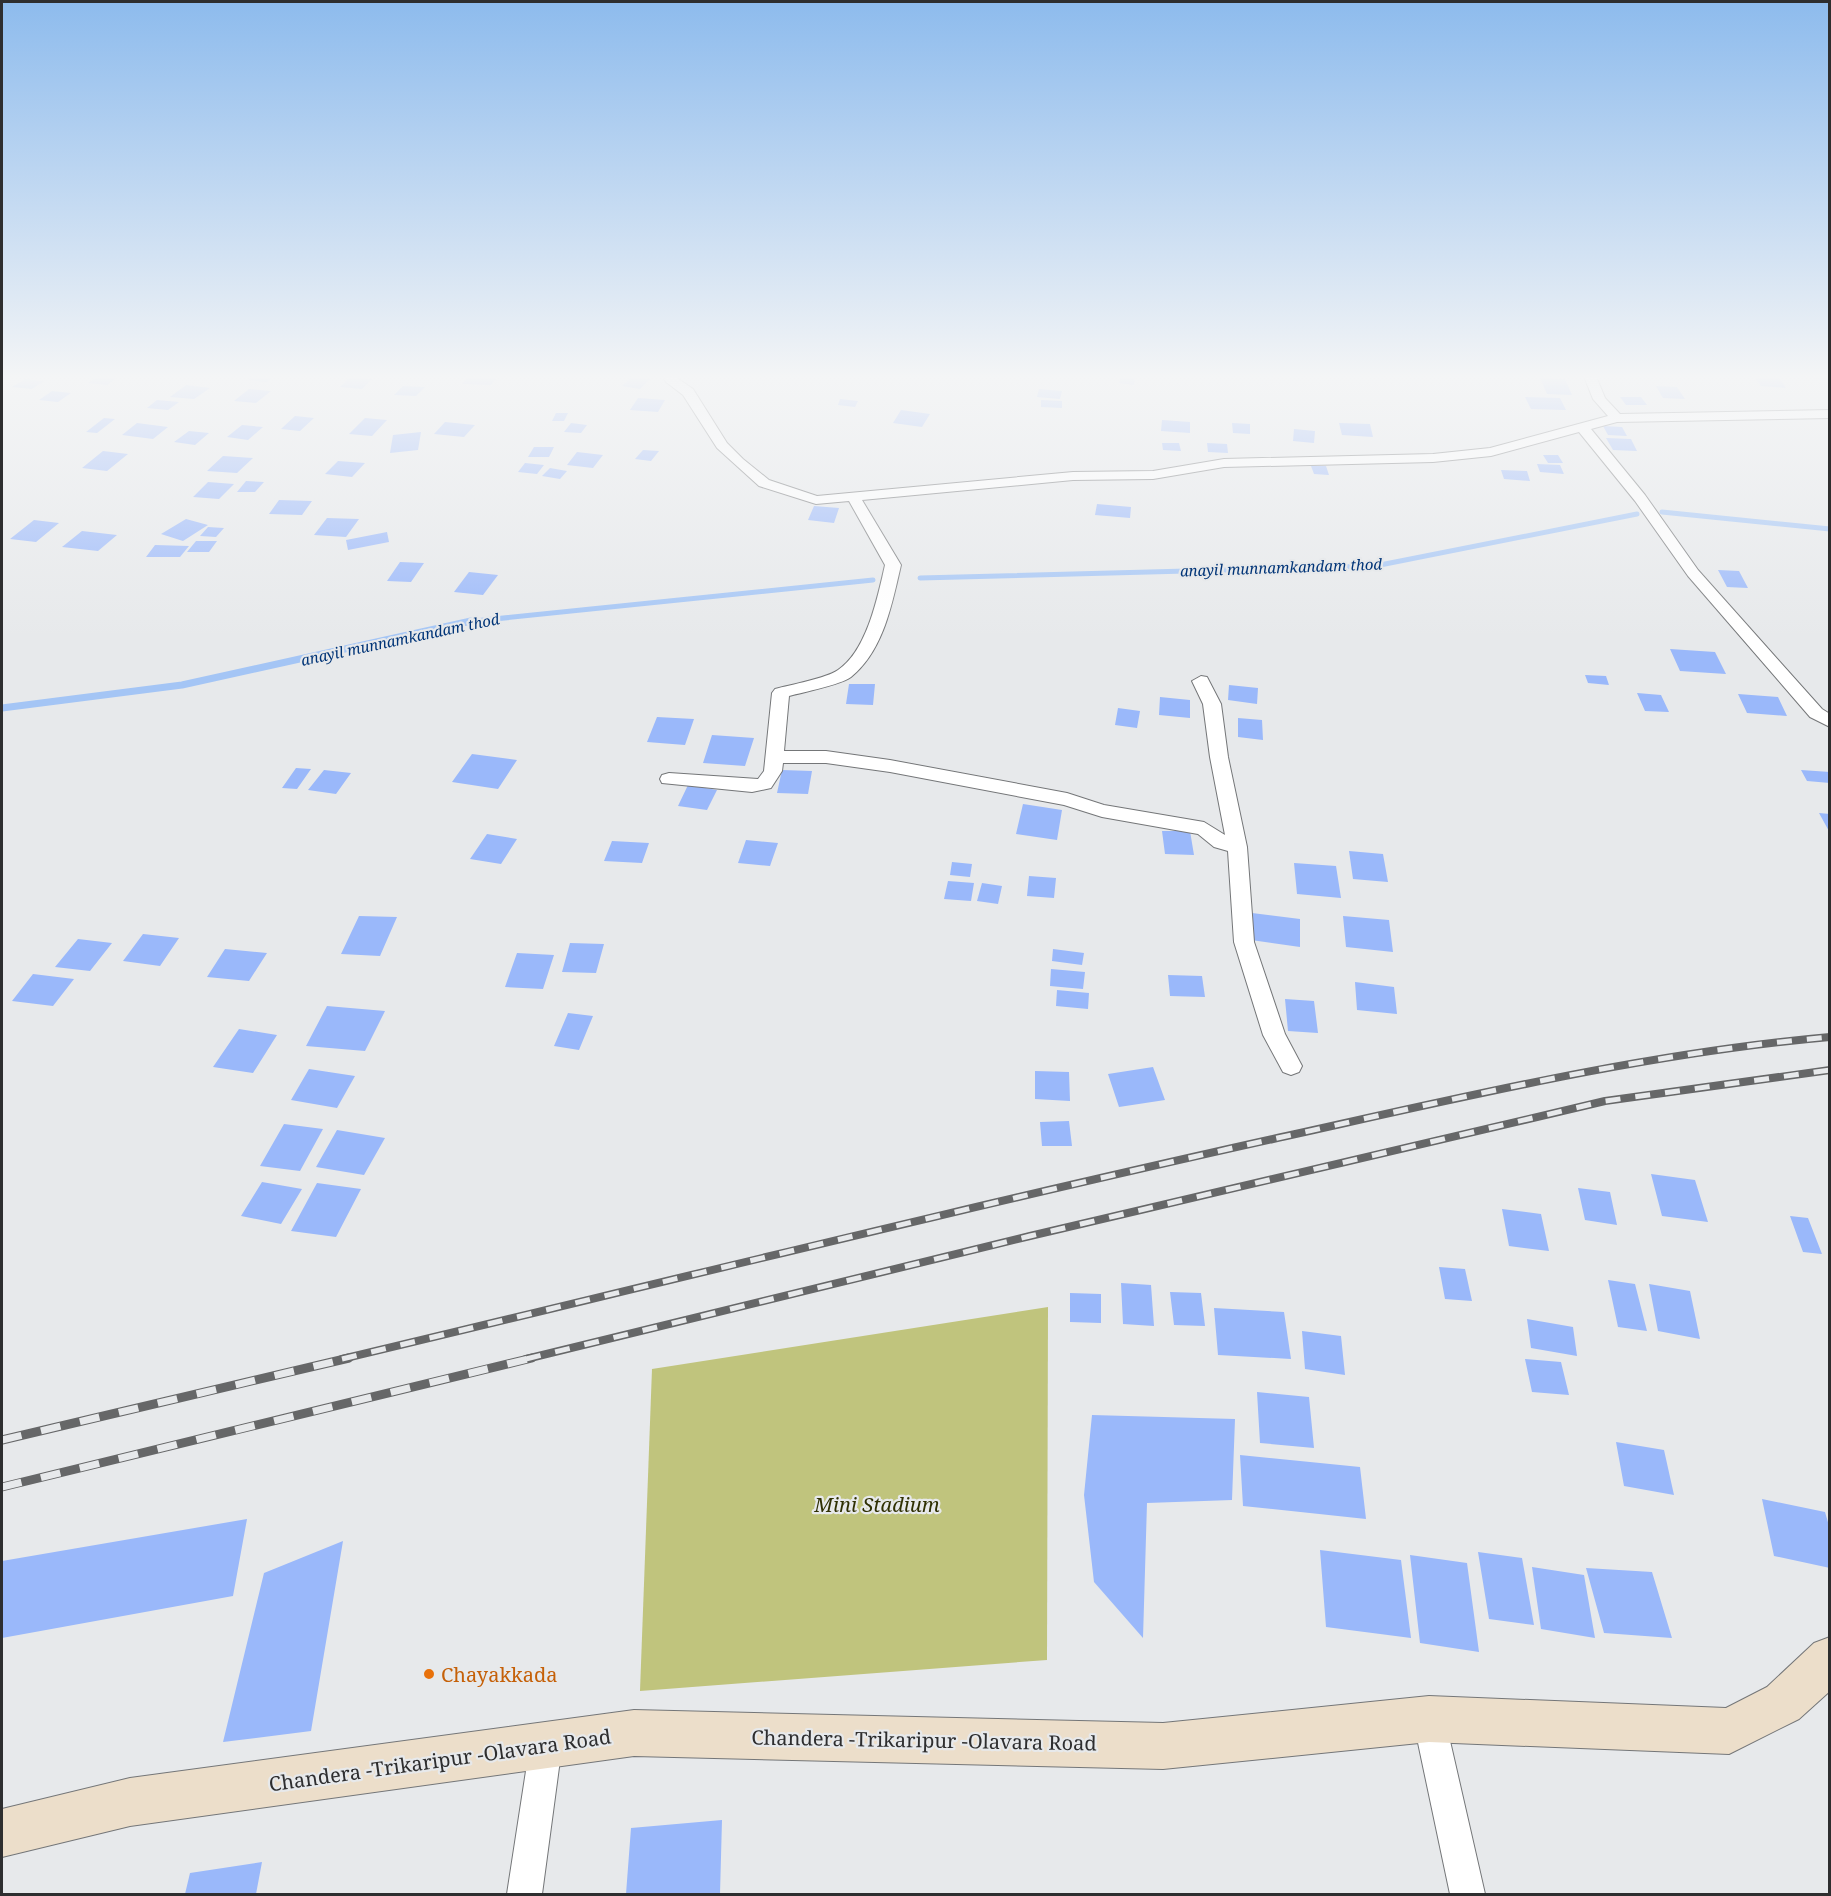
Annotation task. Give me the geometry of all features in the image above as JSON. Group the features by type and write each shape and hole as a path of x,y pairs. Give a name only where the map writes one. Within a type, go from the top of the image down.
{"main road":[{"name":"Chandera -Trikaripur -Olavara Road","path":"2,1833 130,1802 634,1733 1163,1746 1429,1719 1729,1731 1783,1703 1830,1659"}],"street":[{"path":"739,462 764,483 816,500 1073,476 1153,475 1224,463 1246,462"},
{"path":"1611,462 1640,498 1694,573 1816,713 1830,722"},
{"path":"669,779 752,786 764,784 774,771 781,693 844,674 863,651 879,623 893,565 853,496"},
{"path":"1201,681 1212,704 1219,757 1237,847 1244,942 1274,1035 1291,1066"},
{"path":"774,757 826,757 890,766 1067,798 1102,811 1204,829 1221,842 1237,847"},
{"path":"1429,1719 1468,1894"},
{"path":"524,1894 546,1745"}],"green space":[{"name":"Mini Stadium","path":"1048,1307 1047,1660 640,1691 652,1369"}],"building":[{"path":"89,462 118,462 107,471 82,468"},
{"path":"216,462 248,462 237,473 207,471"},
{"path":"337,462 365,463 352,477 325,474"},
{"path":"569,462 597,462 593,468 567,465"},
{"path":"525,463 544,465 537,474 518,472"},
{"path":"1537,464 1560,465 1564,474 1540,472"},
{"path":"1311,466 1326,466 1329,475 1314,474"},
{"path":"550,468 567,471 560,479 542,476"},
{"path":"1501,470 1527,471 1530,481 1504,479"},
{"path":"246,481 264,482 255,492 237,492"},
{"path":"208,482 234,484 219,499 193,497"},
{"path":"279,500 312,501 302,515 269,514"},
{"path":"1097,504 1131,507 1130,518 1095,515"},
{"path":"814,506 839,508 834,523 808,520"},
{"path":"327,518 359,519 346,537 314,535"},
{"path":"186,519 208,525 183,541 161,534"},
{"path":"34,520 59,523 36,542 10,539"},
{"path":"208,527 224,528 216,537 200,536"},
{"path":"82,531 117,535 98,551 62,547"},
{"path":"387,532 389,542 348,550 346,540"},
{"path":"196,541 217,541 209,552 187,552"},
{"path":"155,545 189,546 180,557 146,557"},
{"path":"400,562 424,563 411,582 387,581"},
{"path":"1718,570 1739,571 1748,588 1727,587"},
{"path":"469,572 498,575 483,595 454,592"},
{"path":"1670,649 1715,652 1726,674 1680,671"},
{"path":"1585,675 1606,676 1609,685 1588,683"},
{"path":"849,684 875,684 873,705 846,704"},
{"path":"1229,685 1258,688 1257,704 1228,700"},
{"path":"1637,693 1661,695 1669,712 1645,711"},
{"path":"1738,694 1778,697 1787,716 1747,713"},
{"path":"1160,697 1190,700 1190,718 1159,715"},
{"path":"1118,708 1140,711 1137,728 1115,725"},
{"path":"657,717 694,719 685,745 647,742"},
{"path":"1238,718 1262,720 1263,740 1238,737"},
{"path":"712,735 754,738 745,766 703,763"},
{"path":"472,754 517,760 498,789 452,782"},
{"path":"296,768 311,769 297,789 282,788"},
{"path":"324,770 351,773 336,794 308,790"},
{"path":"782,770 812,771 808,794 777,793"},
{"path":"1801,770 1830,772 1830,783 1807,781"},
{"path":"688,785 717,790 707,810 678,806"},
{"path":"1023,804 1062,810 1057,840 1016,834"},
{"path":"1819,813 1830,814 1830,833"},
{"path":"1162,831 1190,831 1194,855 1165,854"},
{"path":"487,834 517,839 501,864 470,859"},
{"path":"746,840 778,843 770,866 738,863"},
{"path":"612,841 649,843 642,863 604,861"},
{"path":"1349,851 1383,854 1388,882 1353,879"},
{"path":"952,862 972,864 970,877 950,875"},
{"path":"1294,863 1336,866 1341,898 1297,894"},
{"path":"1029,876 1056,878 1054,898 1027,896"},
{"path":"948,881 974,883 971,901 944,899"},
{"path":"982,883 1002,886 998,904 977,901"},
{"path":"1252,913 1300,919 1300,947 1251,940"},
{"path":"359,916 397,917 380,956 341,954"},
{"path":"1343,916 1389,920 1393,952 1346,947"},
{"path":"143,934 179,938 160,966 123,961"},
{"path":"78,939 112,943 90,971 55,967"},
{"path":"570,943 604,944 596,973 562,972"},
{"path":"225,949 267,953 249,981 207,977"},
{"path":"1053,949 1084,953 1082,965 1052,961"},
{"path":"517,953 554,955 543,989 505,987"},
{"path":"1051,969 1085,972 1083,989 1050,986"},
{"path":"33,974 74,979 53,1006 12,1001"},
{"path":"1168,975 1202,976 1205,997 1170,996"},
{"path":"1355,982 1394,987 1397,1014 1357,1010"},
{"path":"1057,990 1089,993 1088,1009 1056,1006"},
{"path":"1285,999 1314,1001 1318,1033 1288,1031"},
{"path":"327,1006 385,1011 365,1051 306,1046"},
{"path":"568,1013 593,1016 579,1050 554,1046"},
{"path":"239,1029 277,1035 253,1073 213,1067"},
{"path":"1153,1067 1165,1100 1119,1107 1108,1074"},
{"path":"309,1069 355,1076 337,1108 291,1100"},
{"path":"1035,1071 1069,1072 1070,1101 1035,1099"},
{"path":"1069,1121 1072,1146 1042,1146 1040,1122"},
{"path":"284,1124 323,1129 300,1171 260,1166"},
{"path":"337,1130 385,1138 364,1175 316,1167"},
{"path":"1651,1174 1695,1180 1708,1222 1662,1216"},
{"path":"262,1182 302,1189 281,1224 241,1216"},
{"path":"317,1183 361,1189 336,1237 291,1231"},
{"path":"1578,1188 1610,1192 1617,1225 1585,1220"},
{"path":"1502,1209 1541,1214 1549,1251 1509,1246"},
{"path":"1790,1216 1808,1218 1822,1254 1803,1252"},
{"path":"1439,1267 1465,1269 1472,1301 1445,1299"},
{"path":"1608,1280 1635,1284 1647,1331 1618,1327"},
{"path":"1121,1283 1151,1285 1154,1326 1123,1324"},
{"path":"1649,1284 1690,1291 1700,1339 1658,1331"},
{"path":"1170,1292 1201,1293 1205,1326 1174,1325"},
{"path":"1070,1293 1101,1294 1101,1323 1070,1322"},
{"path":"1214,1308 1284,1312 1291,1359 1218,1355"},
{"path":"1527,1319 1573,1327 1577,1356 1531,1348"},
{"path":"1302,1331 1341,1336 1345,1375 1305,1369"},
{"path":"1525,1359 1561,1362 1569,1395 1532,1392"},
{"path":"1257,1392 1309,1397 1314,1448 1260,1443"},
{"path":"1092,1415 1235,1419 1232,1500 1147,1503 1143,1638 1094,1582 1084,1495"},
{"path":"1616,1442 1664,1450 1674,1495 1624,1486"},
{"path":"1240,1455 1360,1467 1366,1519 1243,1506"},
{"path":"1762,1499 1825,1512 1830,1529 1830,1568 1774,1556"},
{"path":"247,1519 233,1596 2,1638 2,1561"},
{"path":"343,1541 311,1731 223,1742 264,1573"},
{"path":"1320,1550 1401,1560 1411,1638 1326,1627"},
{"path":"1478,1552 1522,1558 1534,1625 1489,1619"},
{"path":"1410,1555 1467,1563 1479,1652 1420,1643"},
{"path":"1532,1567 1584,1575 1595,1638 1541,1629"},
{"path":"1586,1568 1652,1572 1672,1638 1604,1633"},
{"path":"722,1820 720,1894 626,1894 631,1828"},
{"path":"262,1862 256,1894 185,1894 190,1873"}],"waterway":[{"name":"anayil munnamkandam thod","path":"1662,512 1830,529"},
{"name":"anayil munnamkandam thod","path":"920,578 1375,566 1637,514"},
{"name":"anayil munnamkandam thod","path":"468,622 873,580"},
{"name":"anayil munnamkandam thod","path":"2,708 182,685 468,622"}],"railway":[{"path":"342,1359 1040,1192 1480,1093 1690,1054 1830,1037"},
{"path":"526,1359 1030,1236 1605,1101 1830,1070"},
{"path":"2,1440 349,1358"},
{"path":"2,1487 532,1358"}],"place":[{"name":"Chayakkada","path":"429,1674"}]}
